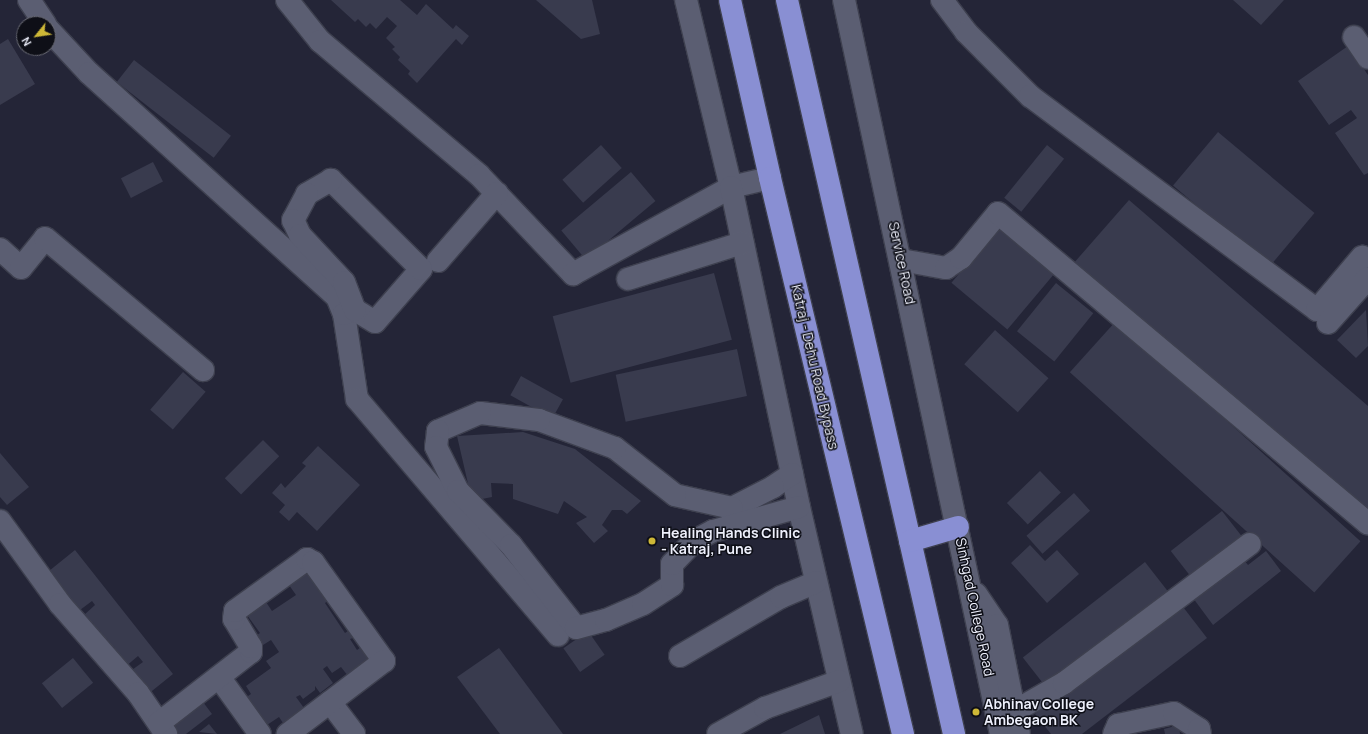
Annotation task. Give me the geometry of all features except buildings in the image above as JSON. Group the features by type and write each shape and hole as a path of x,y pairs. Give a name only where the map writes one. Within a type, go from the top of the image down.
{"highway":[{"name":"Katraj - Dehu Road Bypass","path":"730,0 770,178 904,734"},
{"path":"786,0 954,734"},
{"path":"910,541 958,527"}],"street":[{"path":"29,0 40,16"},
{"path":"287,0 320,41 479,175 573,274 731,187 770,178"},
{"path":"686,0 731,187 799,507 852,734"},
{"name":"Service Road","path":"844,0 958,527"},
{"path":"942,0 966,32 1030,96 1317,310 1362,257"},
{"path":"1354,37 1368,58"},
{"path":"56,38 89,73 337,297 350,312 375,322 421,269 331,180 307,194 293,220 300,235 344,282 350,312 357,398 558,634"},
{"path":"438,261 497,194"},
{"path":"901,260 946,268 961,258 998,213 1368,524"},
{"path":"0,249 21,268 45,238 203,370"},
{"path":"628,278 742,243"},
{"path":"1328,323 1368,278"},
{"path":"792,474 774,487 732,508 675,496 615,448 539,420 480,413 438,432 436,447 458,491 511,545 576,628 606,620 643,604 672,585 672,564 694,541 713,531 799,507"},
{"path":"0,521 60,604 138,693 162,729 219,677 252,650 234,619 234,611 304,561 310,560 384,661 288,734"},
{"name":"Sinhgad College Road","path":"958,527 1001,734"},
{"path":"1014,712 1064,682 1250,544"},
{"path":"680,656 782,598 816,582"},
{"path":"969,583 997,625 1019,734"},
{"path":"219,677 260,734"},
{"path":"718,734 765,708 839,681"},
{"path":"330,702 354,734"},
{"path":"1114,734 1118,725 1174,713 1199,729 1200,734"}],"place":[{"name":"Healing Hands Clinic - Katraj, Pune","path":"652,541"},
{"name":"Abhinav College Ambegaon BK","path":"976,712"}]}
